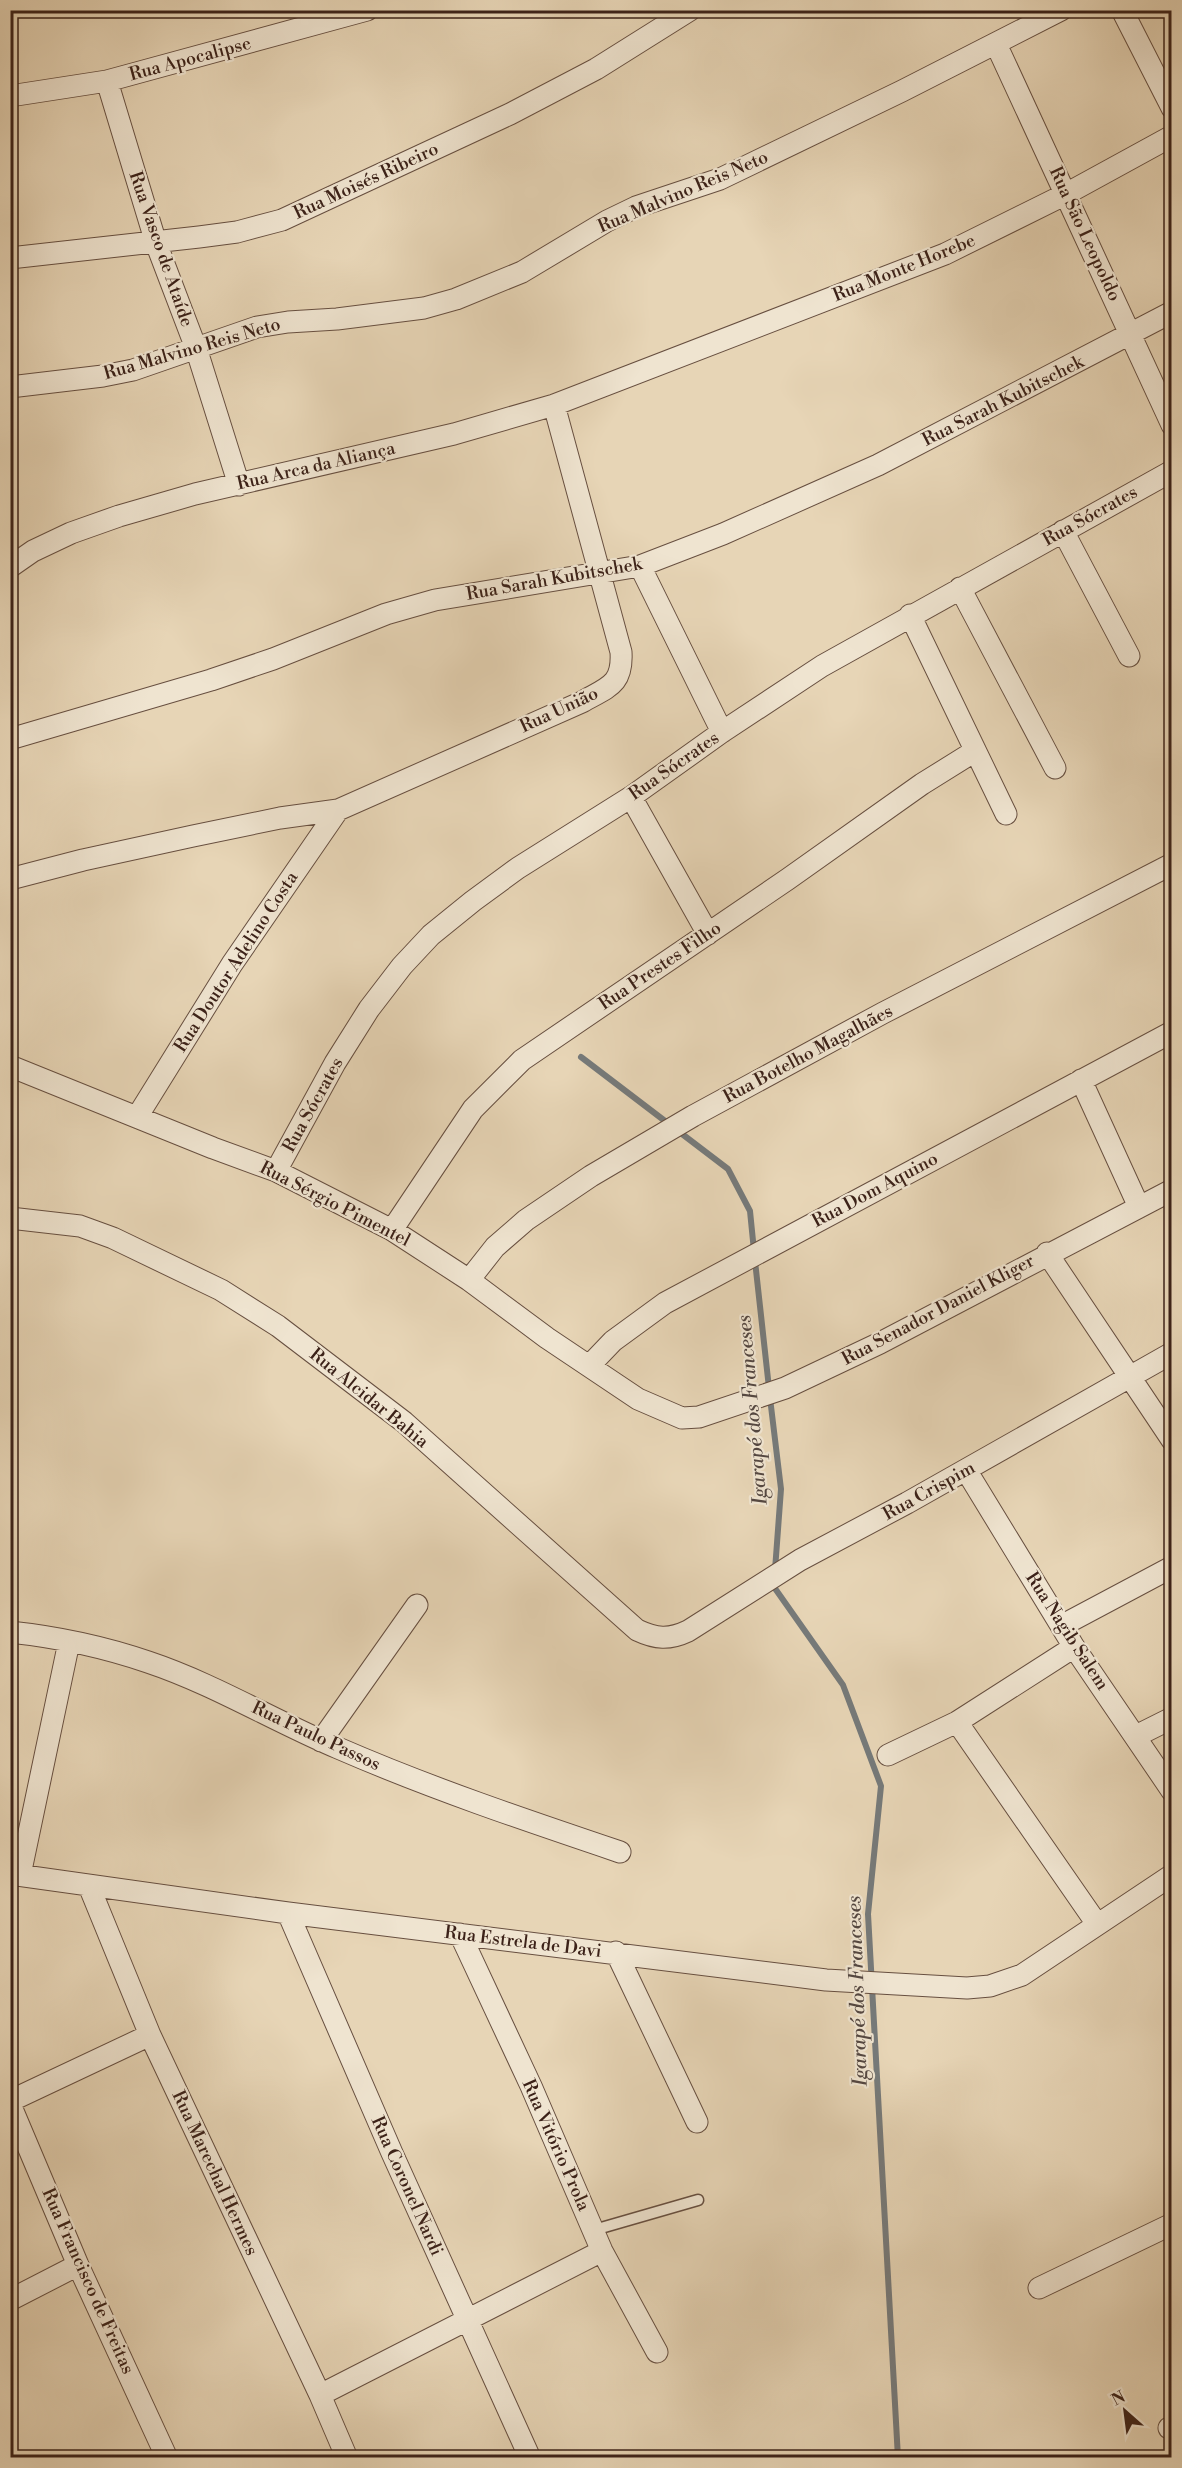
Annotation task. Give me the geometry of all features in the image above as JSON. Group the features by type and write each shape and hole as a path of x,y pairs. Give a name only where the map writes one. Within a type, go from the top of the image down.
{"street":[{"name":"Rua Apocalipse","path":"10,96 108,81 367,10"},
{"name":"Rua Moisés Ribeiro","path":"10,258 237,232 291,216 510,114 596,69 690,10"},
{"name":"Rua Malvino Reis Neto","path":"10,387 103,376 133,370 257,327 424,308 456,299 522,272 607,220 636,207 720,179 1061,10"},
{"path":"1122,10 1172,108"},
{"name":"Rua São Leopoldo","path":"996,44 1172,425"},
{"name":"Rua Vasco de Ataíde","path":"108,81 156,243 196,348 239,485"},
{"name":"Rua Monte Horebe","path":"626,377 923,263 1066,194 1172,136"},
{"name":"Rua Sarah Kubitschek","path":"10,739 211,680 273,659 386,614 435,600 640,566 733,530 878,465 1172,312"},
{"name":"Rua Arca da Aliança","path":"10,567 33,551 71,533 119,516 195,494 454,434 554,405 626,377"},
{"name":"Rua União","path":"10,879 193,836 280,818 338,810 582,702 616,680 622,670 621,652 554,405"},
{"name":"Rua Sócrates","path":"276,1171 335,1063 369,1009 402,966 431,935 518,868 631,797 722,732 822,666 1172,471"},
{"path":"1063,531 1129,656"},
{"path":"10,551 33,551"},
{"path":"640,566 722,732"},
{"path":"960,588 1055,768"},
{"path":"910,615 1006,814"},
{"name":"Rua Prestes Filho","path":"392,1230 473,1110 496,1084 538,1048 708,934 922,783 975,751"},
{"path":"631,797 708,934"},
{"name":"Rua Doutor Adelino Costa","path":"137,1117 232,964 338,810"},
{"name":"Rua Botelho Magalhães","path":"470,1280 495,1247 526,1220 600,1171 693,1116 883,1013 1172,864"},
{"name":"Rua Dom Aquino","path":"590,1365 620,1335 665,1303 1172,1032"},
{"name":"Rua Sérgio Pimentel","path":"10,1065 213,1148 276,1171 392,1230 470,1280 548,1338 638,1399 682,1418 699,1417"},
{"path":"1081,1080 1139,1207"},
{"name":"Rua Senador Daniel Kliger","path":"699,1417 785,1388 890,1337 1047,1253 1172,1190"},
{"name":"Rua Alcidar Bahia","path":"10,1218 80,1226 113,1238 221,1290 278,1326 404,1422 447,1463 567,1565 637,1630 661,1638 674,1638 688,1631"},
{"path":"1047,1253 1128,1378 1172,1440"},
{"name":"Rua Crispim","path":"688,1631 800,1560 966,1470 1172,1353"},
{"name":"Rua Nagib Salem","path":"966,1470 1063,1625 1074,1647 1172,1791"},
{"path":"1063,1625 1172,1567"},
{"path":"321,1741 417,1605"},
{"name":"Rua Paulo Passos","path":"10,1632 111,1650 150,1662 390,1771 620,1852"},
{"path":"15,1875 69,1642"},
{"path":"888,1755 957,1722 1074,1647"},
{"path":"1136,1736 1172,1718"},
{"path":"957,1722 1097,1924"},
{"name":"Rua Estrela de Davi","path":"15,1875 288,1913 616,1952 826,1980 979,1987 1009,1981 1034,1968 1172,1875"},
{"name":"Rua Marechal Hermes","path":"89,1886 150,2035 347,2457"},
{"name":"Rua Coronel Nardi","path":"288,1913 466,2320 530,2457"},
{"name":"Rua Vitório Prola","path":"460,1934 531,2086 602,2251 657,2352"},
{"path":"616,1952 697,2122"},
{"path":"10,2103 150,2035"},
{"name":"Rua Francisco de Freitas","path":"10,2103 78,2265 164,2457"},
{"path":"1039,2288 1172,2224"},
{"path":"320,2395 602,2251"},
{"path":"10,2300 78,2265"}],"lane":[{"path":"594,2230 698,2200"}],"waterway":[{"name":"Igarapé dos Franceses","path":"581,1057 728,1169 750,1211 754,1251"},
{"name":"Igarapé dos Franceses","path":"755,1261 769,1388"},
{"name":"Igarapé dos Franceses","path":"770,1398 781,1489 775,1570"},
{"name":"Igarapé dos Franceses","path":"775,1580 774,1587 843,1685 881,1786 868,1914 898,2458"}]}
